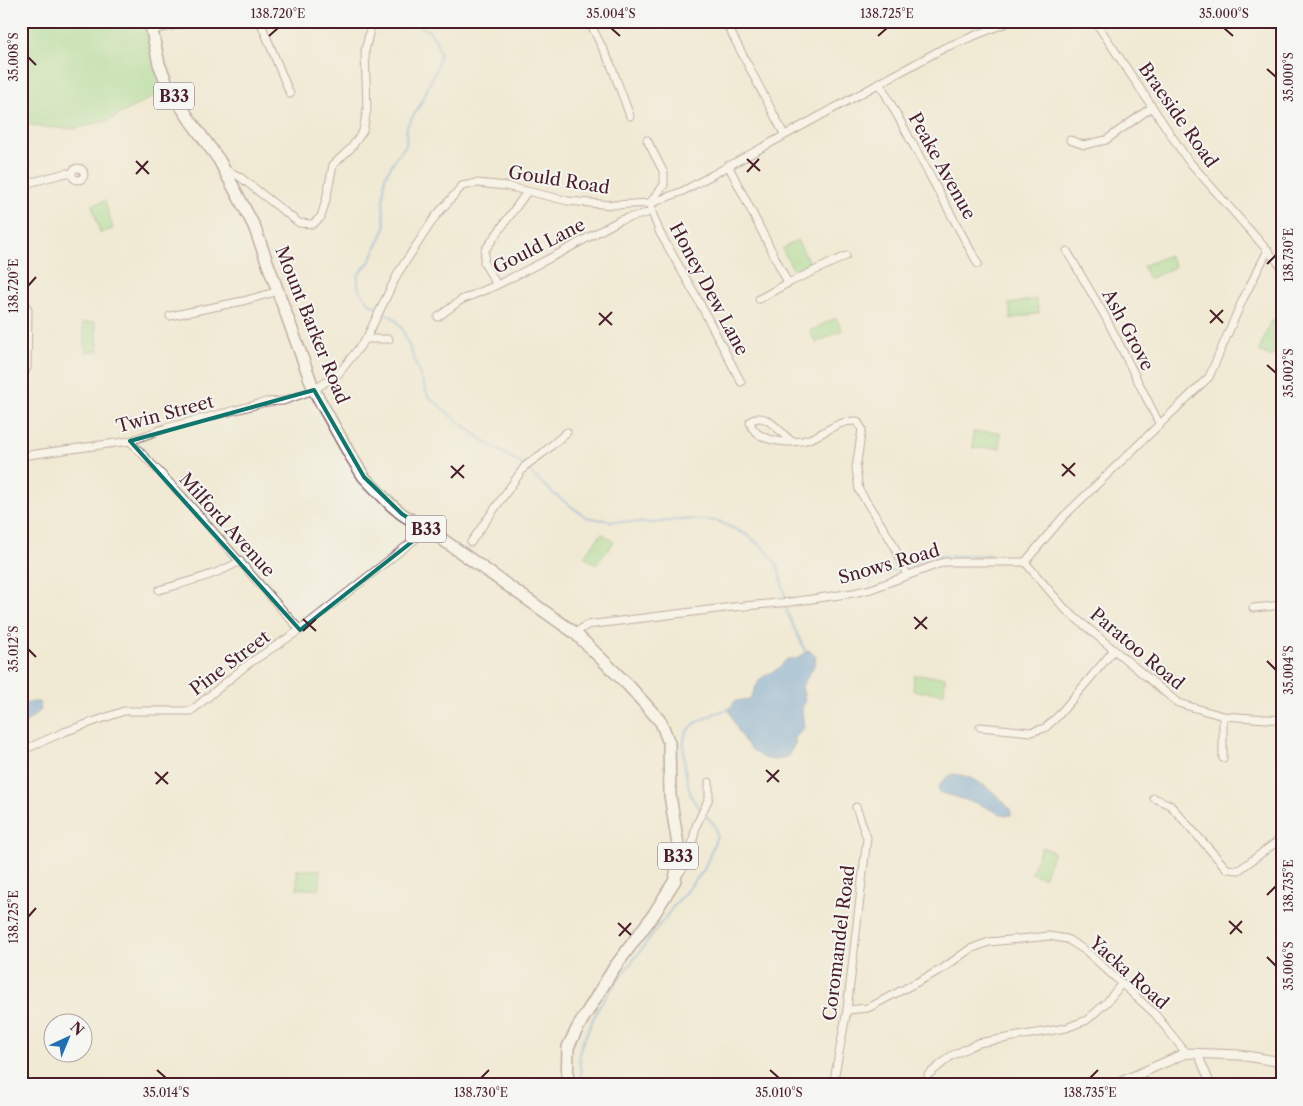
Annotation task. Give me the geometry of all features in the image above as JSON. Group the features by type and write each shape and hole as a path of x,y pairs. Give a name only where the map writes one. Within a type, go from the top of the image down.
{"main road":[{"name":"Mount Barker Road","path":"151,26 159,64 169,88 224,168 254,226 314,390 364,477 390,504 575,633 629,686 661,722 669,743 670,796 679,851 675,880 654,914 614,968 578,1027 568,1047 567,1085"}],"street":[{"path":"151,26 195,21"},
{"path":"260,21 290,94"},
{"path":"224,168 240,177 299,223 313,224 321,216 333,165 352,148 363,131 367,110 365,51 372,21"},
{"path":"589,21 611,65 630,116"},
{"path":"725,21 784,134"},
{"name":"Gould Road","path":"314,390 338,373 366,340 398,273 435,217 462,186 477,183 506,186 568,201 651,206 683,191 944,48 1011,21"},
{"name":"Braeside Road","path":"1095,21 1187,159 1282,267"},
{"name":"Peake Avenue","path":"879,82 978,264"},
{"path":"1070,140 1084,145 1106,140 1152,107"},
{"path":"647,140 664,173 664,185 651,206"},
{"path":"728,165 788,283"},
{"path":"21,185 66,173 72,174"},
{"path":"497,285 484,263 484,250 527,192"},
{"name":"Gould Lane","path":"438,317 461,300 497,285 560,254 620,220 647,213 651,206"},
{"name":"Honey Dew Lane","path":"651,206 660,233 696,296 741,382"},
{"path":"1024,562 1064,516 1209,377 1243,299 1268,250"},
{"name":"Ash Grove","path":"1067,251 1106,318 1160,425"},
{"path":"759,299 846,256"},
{"path":"170,316 243,301 278,291"},
{"path":"21,296 28,310 27,368 21,378"},
{"path":"366,340 389,340"},
{"name":"Twin Street","path":"21,456 130,442 166,428 266,402 283,401 314,390"},
{"path":"790,440 762,417 755,418 750,422 752,429 770,440 800,441 810,439 846,420 856,421 862,430 856,468 859,490 892,542 907,575"},
{"path":"470,542 523,468 567,432"},
{"name":"Milford Avenue","path":"130,442 183,497 300,630"},
{"name":"Pine Street","path":"21,751 64,732 124,711 191,711 248,664 300,630 427,530"},
{"path":"159,590 200,578 230,567 240,561"},
{"name":"Snows Road","path":"575,633 586,624 791,602 871,589 944,562 1024,562"},
{"name":"Paratoo Road","path":"1024,562 1066,610 1178,702 1223,716 1282,720"},
{"path":"1253,608 1282,605"},
{"path":"980,727 1031,732 1045,728 1058,716 1114,650"},
{"path":"1223,716 1223,758"},
{"path":"675,880 689,860 696,826 709,798 709,782"},
{"path":"1154,798 1170,805 1227,869 1239,870 1282,838"},
{"name":"Coromandel Road","path":"834,1085 847,1010 867,838 856,807"},
{"name":"Yacka Road","path":"847,1010 868,1008 942,969 970,949 989,942 1049,936 1068,940 1086,951 1155,1014 1186,1053"},
{"path":"928,1075 951,1056 978,1043 1066,1028 1088,1020 1107,1002 1122,983"},
{"path":"1114,1085 1186,1053 1240,1055 1282,1062"},
{"path":"1198,1054 1211,1085"}],"highlighted area":[{"path":"314,390 364,477 402,514 427,530 300,630 130,441"}],"green space":[{"path":"21,21 150,21 169,88 109,120 74,129 39,127 21,122"},
{"path":"105,201 113,229 100,233 92,205"},
{"path":"797,240 811,266 796,274 782,249"},
{"path":"1169,255 1175,267 1149,279 1143,266"},
{"path":"1036,299 1039,313 1011,319 1009,304"},
{"path":"836,318 842,330 816,343 810,331"},
{"path":"1271,320 1282,325 1282,335 1272,357 1259,351"},
{"path":"95,322 99,351 86,352 82,323"},
{"path":"973,432 1000,432 1000,448 973,448"},
{"path":"602,533 614,542 596,565 584,556"},
{"path":"914,675 945,677 944,693 913,691"},
{"path":"1042,847 1054,852 1044,878 1031,873"},
{"path":"297,870 320,870 320,889 297,889"}],"water":[{"path":"809,650 816,657 813,668 802,686 805,700 802,710 804,728 795,738 796,742 787,757 775,760 765,758 750,748 735,725 729,709 735,701 750,699 760,679 778,669 787,659 796,659"},
{"path":"39,702 41,710 21,727 21,705"},
{"path":"953,774 969,778 985,786 1000,798 1011,811 1011,815 1005,816 979,804 939,792 938,787 947,777"}],"waterway":[{"path":"379,308 371,305 358,288 358,275 370,261 385,228 383,202 385,177 395,159 406,145 407,126 420,105 436,70 440,54 436,41 429,31 420,26 416,21"},
{"path":"383,311 395,319 403,330 428,396 490,445 519,462 554,494 586,517 610,521 653,523 682,519 718,521 747,535 765,549 778,566 786,600"},
{"path":"908,566 937,556 991,555"},
{"path":"871,587 871,578 900,569"},
{"path":"786,605 787,612 805,651"},
{"path":"702,810 692,798 688,784 684,738 689,729 700,721 729,709"},
{"path":"582,1085 579,1054 599,1006 673,907 704,870 717,836 715,826 705,814"}]}
